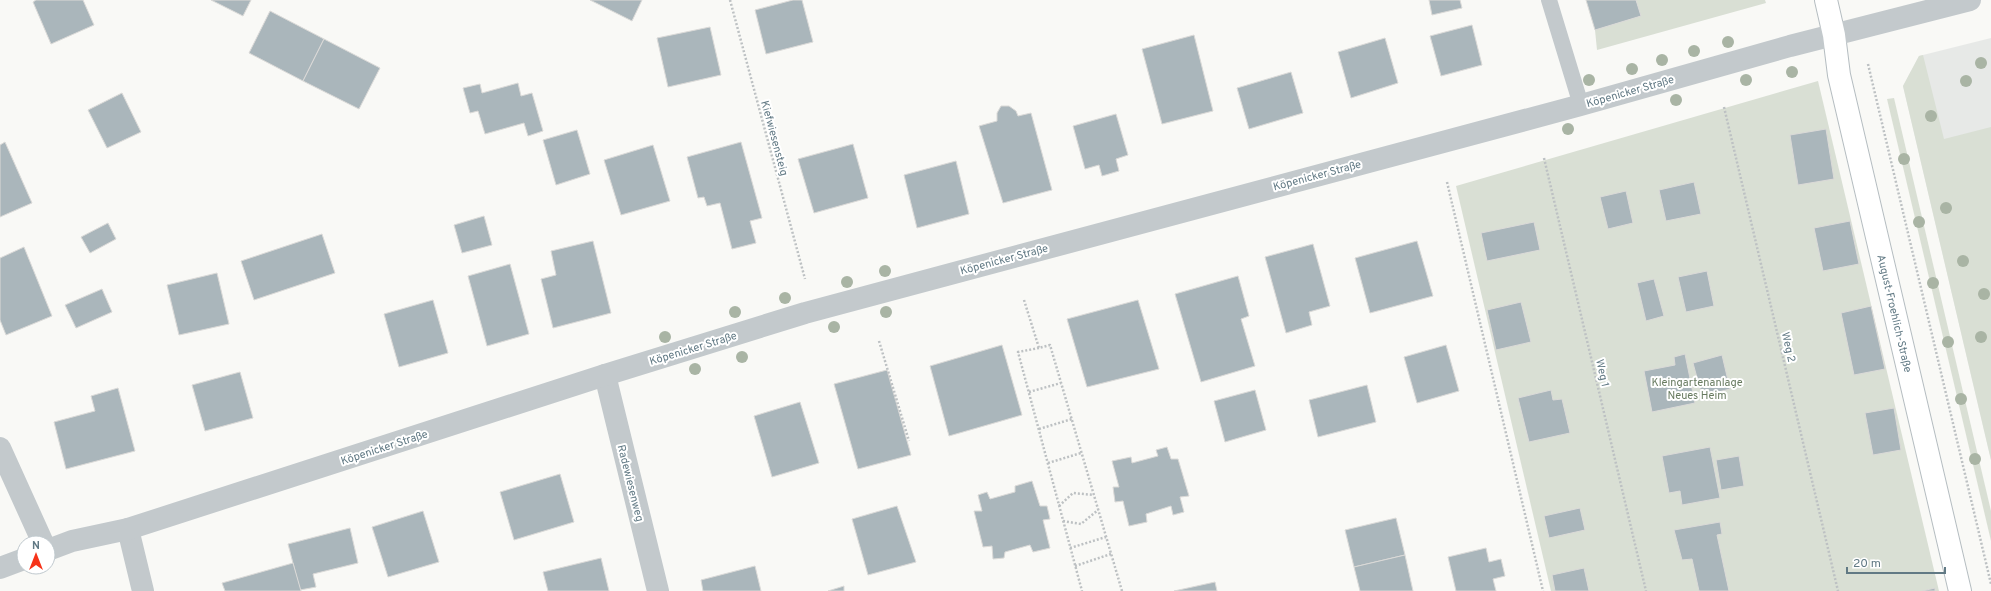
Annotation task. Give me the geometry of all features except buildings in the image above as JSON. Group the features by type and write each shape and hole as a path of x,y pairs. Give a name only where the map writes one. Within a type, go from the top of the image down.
{"street":[{"name":"August-Froehlich-Straße","path":"1826,0 1834,35 1839,75 1960,591"},
{"name":"Köpenicker Straße","path":"56,547 72,541 128,529 605,375 805,314 1581,105 1834,35 1970,0"},
{"name":"Radewiesenweg","path":"605,375 658,591"},
{"path":"0,448 39,535"},
{"path":"128,529 143,591"},
{"path":"0,568 16,562"}],"lane":[{"path":"1549,0 1581,105"}],"path":[{"name":"Kiefwiesensteig","path":"730,0 804,279"},
{"name":"Weg 2","path":"1724,107 1838,591"},
{"name":"Weg 1","path":"1544,158 1646,591"},
{"path":"1447,182 1543,591"},
{"path":"1024,300 1039,348"},
{"path":"879,341 909,441"},
{"path":"1082,591 1018,352 1050,345 1122,591"},
{"path":"1028,392 1061,383"},
{"path":"1038,429 1072,419"},
{"path":"1048,463 1081,452"},
{"path":"1059,506 1072,493 1094,495"},
{"path":"1063,521 1081,524 1098,510"},
{"path":"1070,548 1106,537"},
{"path":"1075,566 1111,554"}],"shaded area":[{"path":"1991,38 1991,460 1903,86 1919,56"}],"green space":[{"path":"1636,0 1765,0 1766,3 1597,50 1595,30 1641,16"},
{"path":"1923,55 1944,139 1991,127 1991,460 1903,86 1919,56"},
{"name":"Kleingartenanlage Neues Heim","path":"1818,81 1939,591 1551,591 1456,186"},
{"path":"1894,98 1991,511 1991,541 1887,99"}]}
